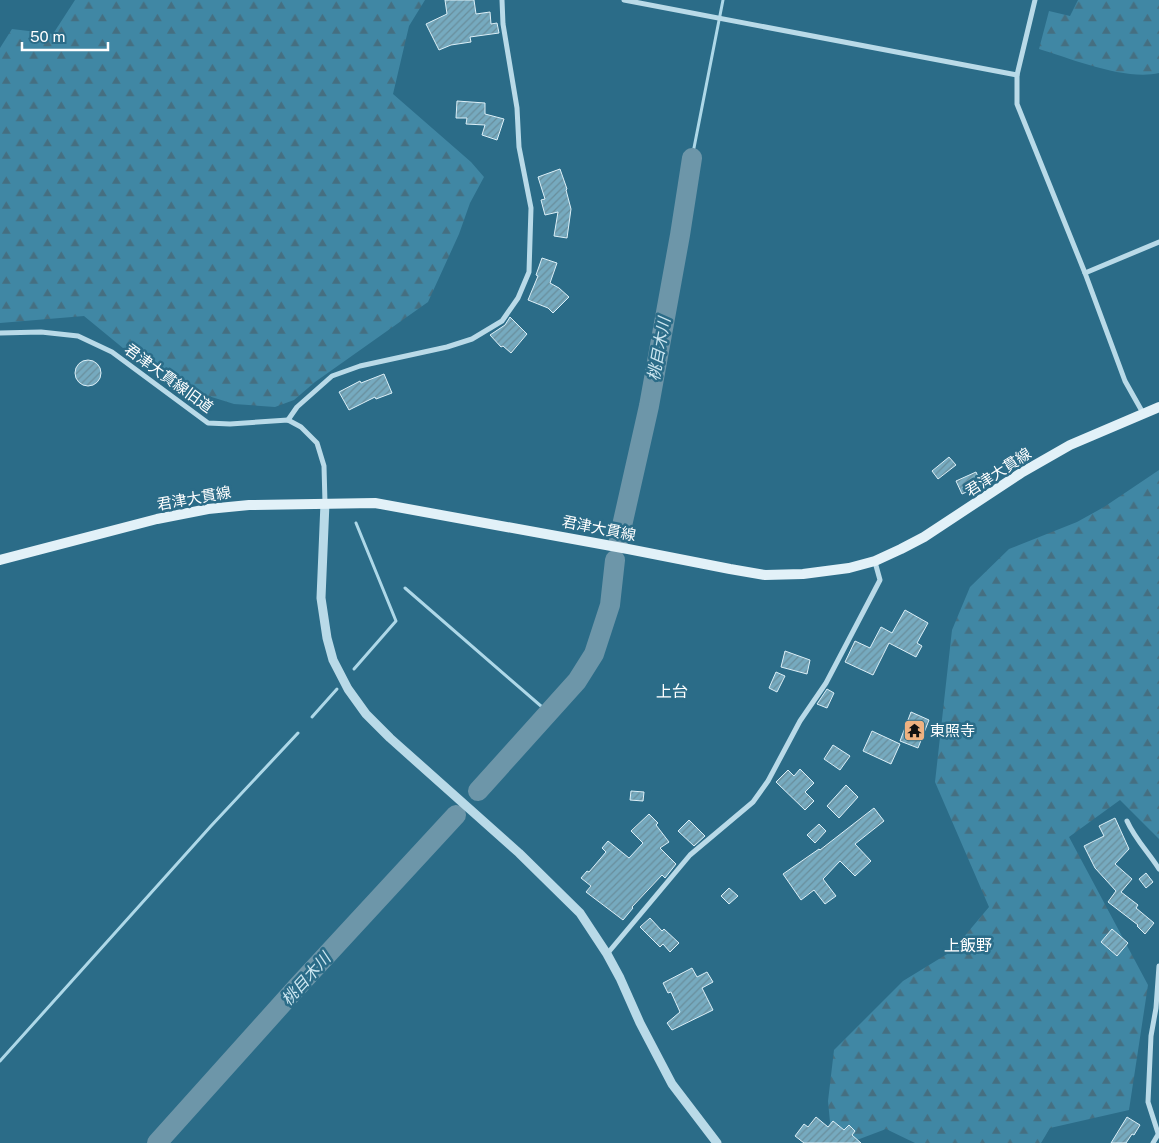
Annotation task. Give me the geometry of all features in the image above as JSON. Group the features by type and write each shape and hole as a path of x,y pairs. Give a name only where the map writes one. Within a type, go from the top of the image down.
{"main road":[{"name":"君津大貫線","path":"0,560 158,519 208,509 249,505 375,503 765,575 803,574 849,568 874,561 924,537 1021,473 1070,445 1159,407"}],"street":[{"path":"502,0 503,24 516,108 519,147 531,208 530,272 518,298 502,321 472,339 447,347 360,366 332,376 297,407 288,420 301,427 317,443 324,466 325,503 321,598 327,638 333,660 348,689 366,714 390,738 519,853 580,913 607,954 620,978 640,1023 672,1084 717,1143"},
{"path":"624,0 1017,75"},
{"path":"1035,0 1017,75 1017,104 1086,273 1125,382 1143,413"},
{"path":"1086,273 1159,242"},
{"name":"君津大貫線旧道","path":"0,333 41,332 78,336 112,352 208,424 288,420"},
{"path":"607,954 690,855 753,802 768,780 800,720 826,683 870,602 880,580 874,561"},
{"path":"1127,821 1133,835 1159,869"},
{"path":"1153,1143 1159,1133 1148,1102 1151,1036 1156,1008 1159,966"}],"green space":[{"path":"75,0 425,0 409,26 393,94 471,162 484,177 470,203 459,234 428,302 315,382 294,400 275,407 234,404 202,394 129,353 84,316 0,323 0,48 12,29 53,34"},
{"path":"1078,0 1159,0 1159,73 1146,75 1115,72 1039,49 1049,11 1070,16"},
{"path":"1159,470 1159,839 1120,800 1069,837 1148,985 1129,1110 1050,1128 1041,1143 915,1143 886,1129 849,1143 832,1143 828,1101 834,1050 903,981 952,951 989,907 935,782 952,630 970,587 1009,549 1077,522 1104,507"}],"building":[{"path":"445,0 474,0 476,14 490,12 491,24 497,23 499,33 470,37 471,42 451,45 439,50 426,24 447,14"},
{"path":"457,101 485,103 485,114 504,119 497,140 482,135 485,125 466,124 467,118 456,118"},
{"path":"560,169 571,209 567,238 554,236 558,212 545,215 541,200 545,199 538,177"},
{"path":"542,258 557,263 550,283 569,297 553,313 548,308 528,300 538,276 536,275"},
{"path":"510,317 527,334 511,353 503,346 501,347 490,335 505,325"},
{"path":"88,360 97,364 101,373 97,382 88,386 79,382 75,373 79,364"},
{"path":"384,374 392,393 376,399 375,397 349,410 339,392 360,381 361,383"},
{"path":"949,457 956,465 938,479 932,471"},
{"path":"976,472 982,485 962,494 956,481"},
{"path":"905,610 928,623 917,643 922,646 916,657 889,643 873,675 845,662 855,641 870,648 881,627 892,633"},
{"path":"785,651 810,660 807,674 781,667"},
{"path":"776,672 785,676 777,692 769,688"},
{"path":"827,689 834,693 827,708 817,704"},
{"name":"東照寺","path":"911,712 929,720 918,748 900,741"},
{"path":"872,731 900,744 891,764 863,751"},
{"path":"833,745 850,756 840,770 824,759"},
{"path":"800,769 814,783 805,792 814,801 805,810 776,782 788,770 794,776"},
{"path":"846,785 858,797 839,818 827,806"},
{"path":"631,791 644,792 643,801 630,800"},
{"path":"874,808 884,821 855,844 871,861 855,876 840,861 823,879 836,896 825,904 814,890 801,900 783,874 820,850"},
{"path":"649,814 658,823 656,825 669,842 660,848 676,864 665,878 662,875 632,907 623,920 586,892 591,886 581,878 587,871 589,872 606,852 602,848 608,841 629,858 643,843 631,831"},
{"path":"1115,818 1129,849 1115,864 1132,879 1121,892 1138,905 1136,908 1154,923 1145,934 1138,925 1108,902 1116,891 1095,868 1084,846 1104,836 1099,826"},
{"path":"689,820 705,836 694,846 678,831"},
{"path":"819,824 826,831 815,843 807,835"},
{"path":"1146,873 1153,882 1146,888 1139,879"},
{"path":"729,888 738,896 729,904 721,896"},
{"path":"650,918 662,931 664,929 679,943 670,952 663,944 660,947 640,927"},
{"path":"1112,929 1128,943 1117,956 1101,942"},
{"path":"692,968 697,977 707,972 713,982 702,988 713,1010 672,1030 667,1023 680,1012 671,992 668,993 663,983"},
{"path":"816,1117 828,1127 833,1121 844,1130 849,1125 855,1131 852,1135 861,1143 804,1143 795,1136 804,1124 808,1127"},
{"path":"1127,1117 1140,1125 1134,1135 1132,1134 1126,1143 1111,1143"}],"waterway":[{"path":"692,158 723,0"},
{"name":"桃目木川","path":"619,539 649,406 692,158"},
{"path":"354,669 396,621 356,523"},
{"name":"桃目木川","path":"478,791 577,681 594,654 610,605 615,560"},
{"path":"405,588 549,713"},
{"path":"312,717 337,689"},
{"path":"0,1061 211,826 298,733"},
{"name":"桃目木川","path":"157,1143 298,986 456,815"}],"place":[{"name":"東照寺","path":"914,730"}],"district":[{"name":"上台","path":"672,691"},
{"name":"上飯野","path":"968,945"}]}
